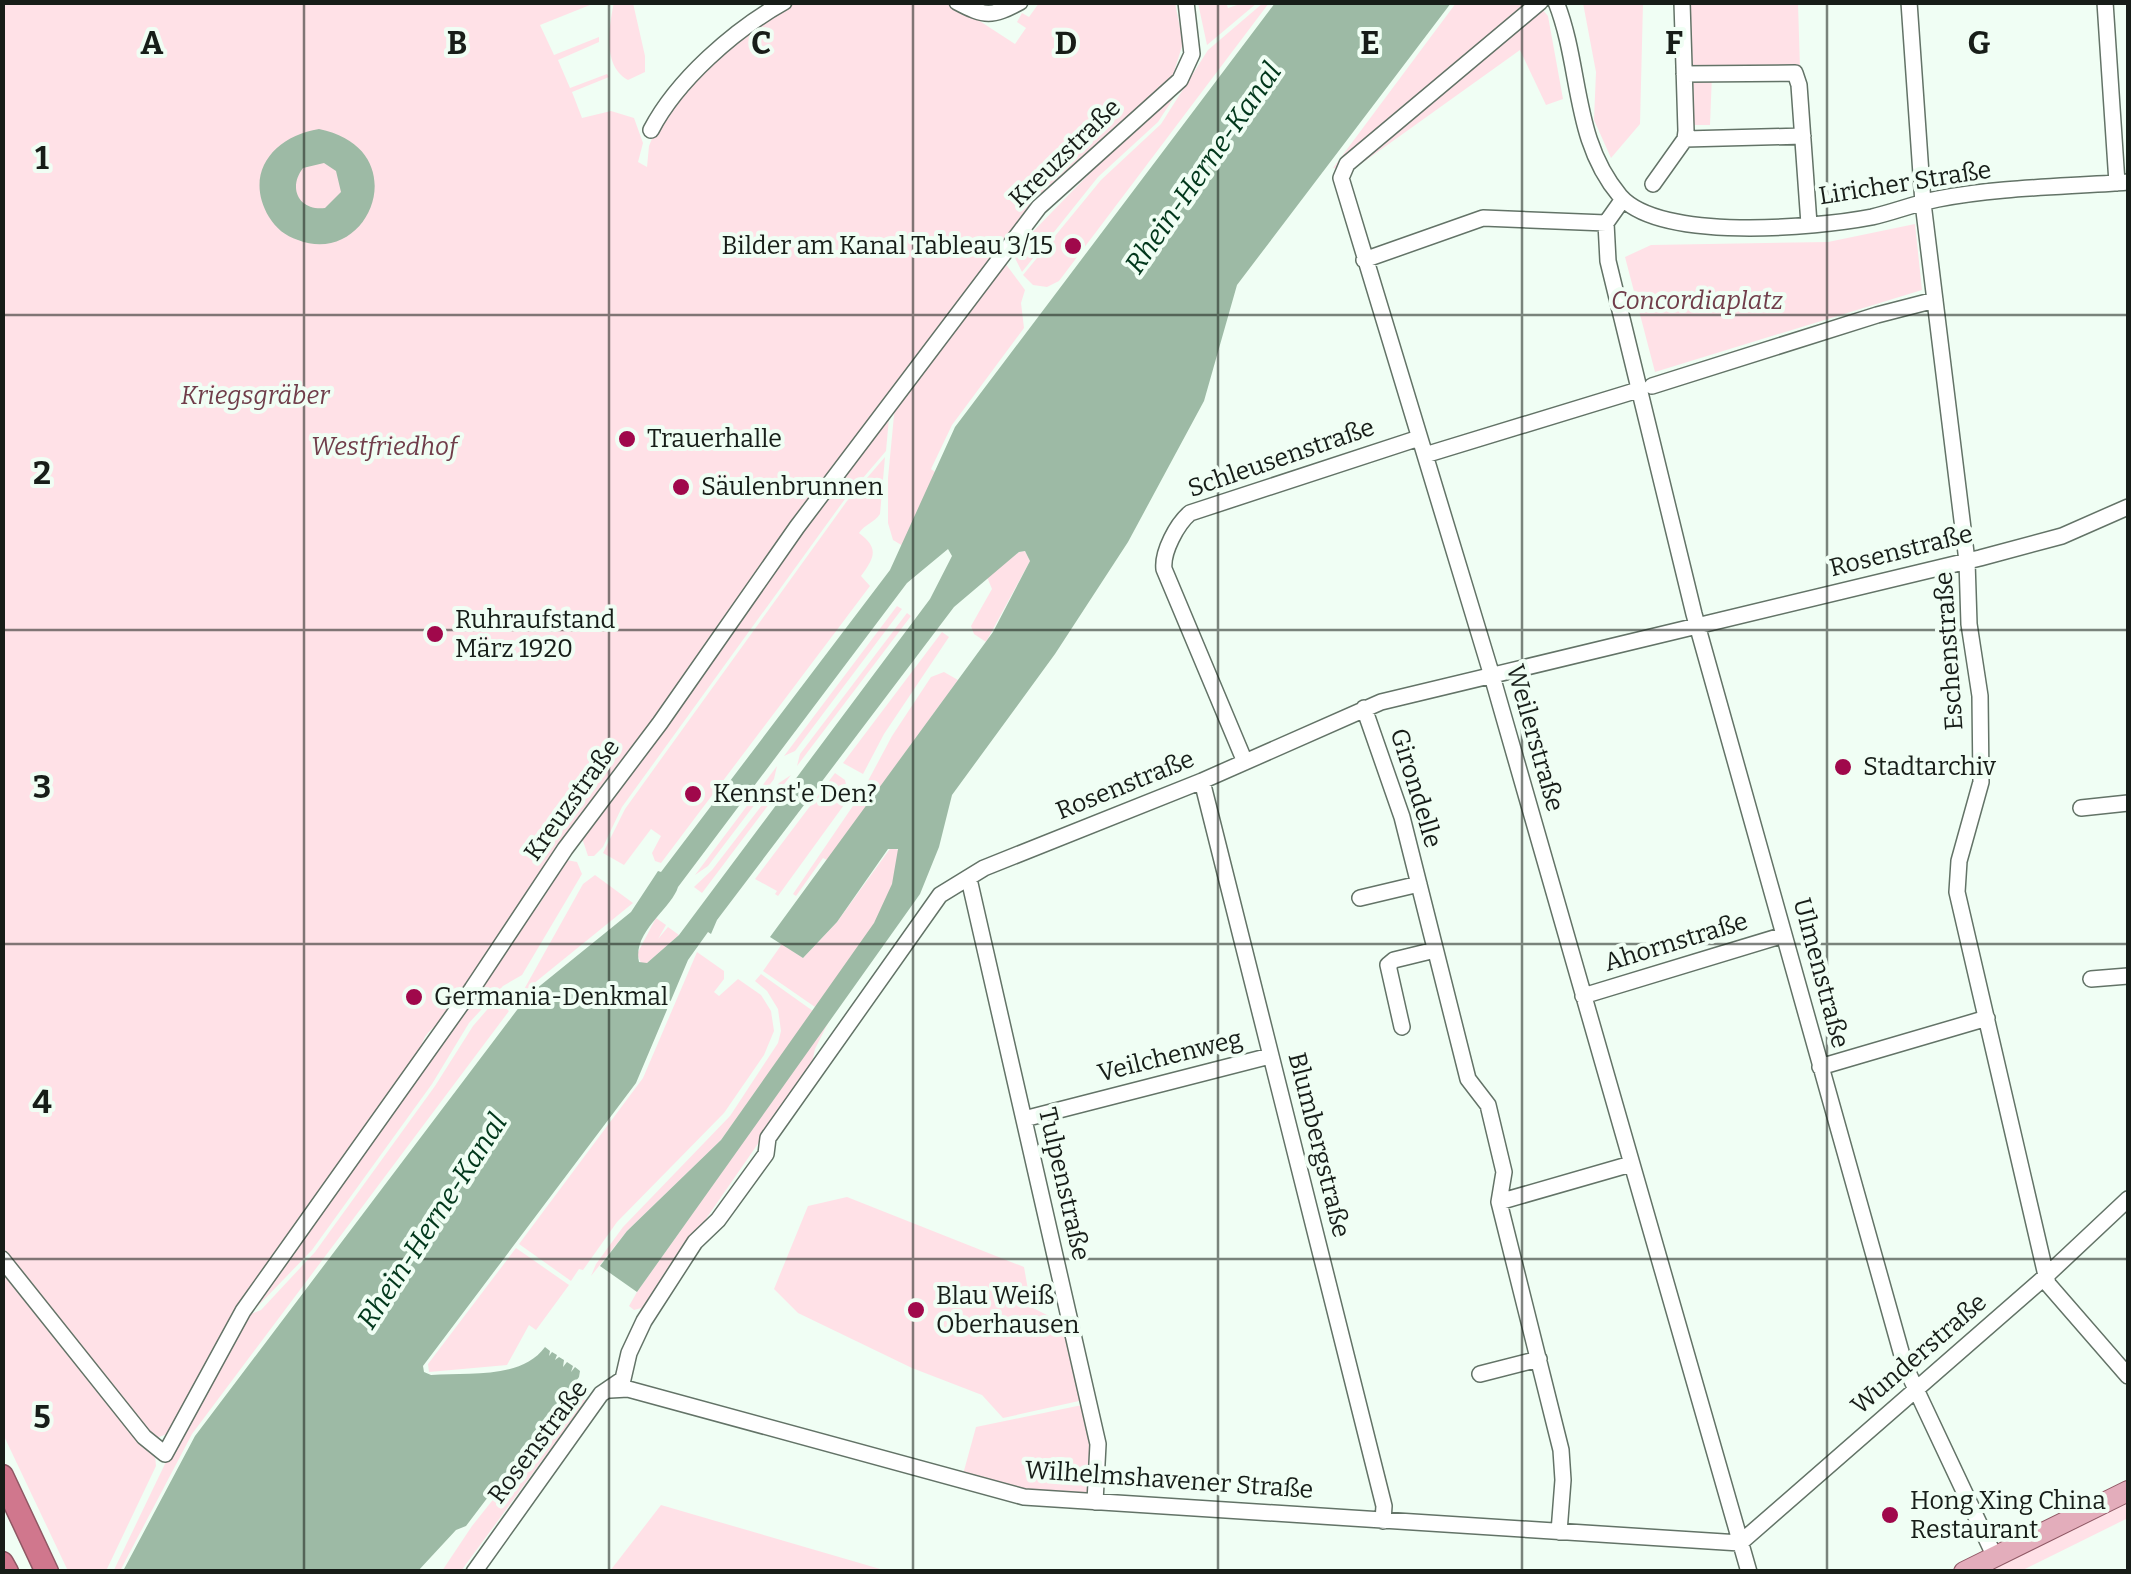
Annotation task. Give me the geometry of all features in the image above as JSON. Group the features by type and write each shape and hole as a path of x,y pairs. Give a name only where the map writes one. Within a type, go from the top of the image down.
{"highway":[{"path":"2,1476 47,1572"},
{"path":"2,1564 6,1572"}],"main road":[{"path":"1964,1572 2128,1491"}],"street":[{"path":"651,130 678,89 698,68 784,2"},
{"path":"967,5 980,14 998,14 1020,2"},
{"name":"Kreuzstraße","path":"2,1259 144,1437 165,1454 244,1311 472,990 566,849 797,527 1039,207 1180,80 1192,54 1186,2"},
{"name":"Weilerstraße","path":"1540,2 1344,168 1341,178 1492,676 1748,1572"},
{"path":"1364,260 1483,218 1606,222 1623,199 1596,162 1586,136 1568,37 1556,2"},
{"path":"1653,184 1685,139 1682,2"},
{"name":"Eschenstraße","path":"1909,2 1923,203 1980,696 1983,764 1960,861 1957,892 2046,1276 2050,1287 2128,1376"},
{"path":"2105,2 2122,182"},
{"name":"Liricher Straße","path":"1684,74 1792,72 1799,84 1809,224"},
{"path":"1685,139 1803,136"},
{"name":"Liricher Straße","path":"1623,199 1643,212 1691,227 1809,224 1876,216 1952,197 2122,182"},
{"name":"Ulmenstraße","path":"1606,222 1608,261 1645,388 1698,625 1904,1366 1994,1555"},
{"path":"1422,447 1645,388 1935,300"},
{"name":"Schleusenstraße","path":"1245,762 1164,569 1163,558 1183,519 1422,447"},
{"name":"Rosenstraße","path":"474,1572 601,1394 623,1379 636,1337 695,1242 718,1220 766,1154 768,1138 940,894 984,868 1202,782 1364,708 1967,561 2062,536 2128,507"},
{"name":"Girondelle","path":"1364,708 1402,817 1468,1079 1488,1105 1504,1172 1500,1202 1563,1469 1559,1532"},
{"name":"Blumbergstraße","path":"1202,782 1384,1506 1383,1520"},
{"path":"2080,808 2128,803"},
{"name":"Tulpenstraße","path":"969,878 1098,1444 1096,1502"},
{"name":"Girondelle","path":"1360,898 1418,884"},
{"name":"Ahornstraße","path":"1582,996 1784,936"},
{"path":"1402,1026 1388,965 1435,950"},
{"path":"2091,979 2128,976"},
{"path":"1820,1067 1987,1018"},
{"name":"Veilchenweg","path":"1024,1119 1270,1056"},
{"path":"1500,1202 1631,1164"},
{"name":"Wunderstraße","path":"1740,1543 2046,1276 2128,1199"},
{"path":"1480,1374 1539,1359"},
{"name":"Wilhelmshavener Straße","path":"608,1390 628,1389 1024,1496 1740,1543"}],"green space":[{"path":"614,2 633,3 645,56 645,72 628,80 620,74 611,56 609,34"},
{"name":"Westfriedhof","path":"2,3 595,3 540,25 554,55 599,37 599,42 558,60 570,88 607,74 609,77 572,92 582,118 611,111 634,118 643,143 638,162 647,167 649,146 658,124 702,69 790,3 952,3 1015,44 1026,28 1017,22 1022,13 1029,17 1039,3 1175,3 1183,43 1173,75 1069,169 1013,231 447,1021 426,1035 420,1059 255,1290 232,1314 169,1433 157,1438 147,1431 3,1249"},
{"path":"1198,3 1226,3 1228,8 1257,3 1207,45"},
{"path":"1263,3 1269,3 1059,281 1047,287 1033,285 1023,275 1101,180 1161,124 1208,50"},
{"path":"1456,3 1537,3 1548,16 1563,99 1546,105 1520,50 1351,171 1333,168"},
{"path":"1583,3 1643,3 1640,124 1611,158 1594,120 1596,72"},
{"path":"1691,3 1798,3 1800,69 1712,74 1710,125 1690,125"},
{"path":"1195,65 1158,122 1098,177 1022,272 1015,250"},
{"name":"Concordiaplatz","path":"1915,224 1922,290 1655,372 1625,257 1651,245 1828,242"},
{"path":"1005,263 1025,290 1021,303 1024,328 952,425 903,546 893,540 888,523 895,405"},
{"path":"889,418 886,451 845,499 622,807 603,847 594,856 588,856 582,838 882,420"},
{"path":"885,457 880,514 859,533 872,548 872,558 861,576 870,586 661,863 655,861 652,853 661,836 651,829 624,865 603,853 625,809 847,501"},
{"path":"1025,551 1030,561 986,642 974,634 971,626 992,589 987,577"},
{"path":"897,606 902,609 795,751 784,756"},
{"path":"907,613 911,616 797,766 800,754"},
{"path":"942,632 949,637 884,734 863,774 843,763"},
{"path":"944,672 958,680 827,860 823,858 796,896 793,894 861,794 892,736 931,677"},
{"path":"777,766 774,779 708,866 695,875"},
{"path":"835,773 845,780 849,798 778,896 777,891 755,879"},
{"path":"791,775 702,893 694,887 712,870 779,783"},
{"path":"892,846 899,851 889,894 855,953 815,1007 763,971 782,944 803,958 837,922"},
{"path":"567,860 577,862 582,874 522,975 503,986 469,1023 432,1084 312,1250 255,1309 525,917 537,908"},
{"path":"595,875 633,903 522,993 583,884"},
{"path":"656,918 666,925 658,939 668,927 679,935 647,963 641,963 637,954"},
{"path":"697,952 724,971 724,979 714,992 719,996 738,979 761,995 771,1011 774,1031 764,1055 724,1113 617,1222 571,1281 519,1244 643,1078"},
{"path":"761,974 813,1011 721,1140 627,1231 591,1276 623,1227 730,1116 778,1043 778,1009 755,981"},
{"path":"505,989 513,990 503,1006 509,1011 192,1434 120,1571 113,1572 176,1441 245,1316 261,1310 315,1252 435,1086 473,1026"},
{"path":"829,1021 811,1067 645,1307 634,1310 629,1306 637,1292"},
{"name":"Blau Weiß Oberhausen","path":"847,1197 1024,1267 1031,1307 1071,1327 1088,1399 1003,1418 982,1395 912,1368 798,1313 774,1289 808,1206"},
{"path":"516,1248 569,1285 536,1330 529,1325 507,1365 429,1372 428,1364"},
{"path":"2,1267 155,1455 156,1466 106,1571 68,1571 3,1434"},
{"path":"577,1394 586,1401 461,1571 442,1571 472,1526"},
{"path":"1082,1405 1094,1452 1091,1498 1041,1496 962,1478 976,1427"},
{"path":"2128,1503 2128,1518 2021,1571 1985,1572"},
{"path":"661,1505 887,1571 610,1571"}],"water":[{"name":"Rhein-Herne-Kanal","path":"1275,3 1451,3 1237,285 1204,401 1128,542 1055,654 952,795 939,847 920,894 637,1292 600,1266 627,1231 721,1140 874,923 892,884 898,849 888,849 837,922 803,958 770,937 993,632 1030,561 1025,551 954,607 717,920 711,934 708,932 688,960 636,1083 423,1366 424,1372 431,1375 508,1370 535,1358 545,1347 549,1356 552,1352 557,1355 555,1360 564,1360 563,1367 567,1362 573,1366 571,1372 575,1367 580,1371 466,1526 456,1530 418,1571 123,1571 195,1436 520,1006 631,912 658,871 890,570 955,427","holes":["948,549 952,556 930,599 679,935 647,963 639,962 641,941 678,887 907,583"]},
{"path":"319,129 349,141 367,159 374,180 372,202 362,222 345,237 324,244 285,234 272,221 262,201 260,186 267,159 277,148","holes":["324,163 336,171 341,192 325,208 303,202 296,191 303,168"]}],"place":[{"name":"Bilder am Kanal Tableau 3/15","path":"1073,246"},
{"name":"Trauerhalle","path":"627,439"},
{"name":"Säulenbrunnen","path":"681,487"},
{"name":"Ruhraufstand März 1920","path":"435,634"},
{"name":"Stadtarchiv","path":"1843,767"},
{"name":"Kennst'e Den?","path":"693,794"},
{"name":"Germania-Denkmal","path":"414,997"},
{"name":"Blau Weiß Oberhausen","path":"916,1310"},
{"name":"Hong Xing China Restaurant","path":"1890,1515"}],"park label":[{"name":"Kriegsgräber","path":"255,396"}]}
